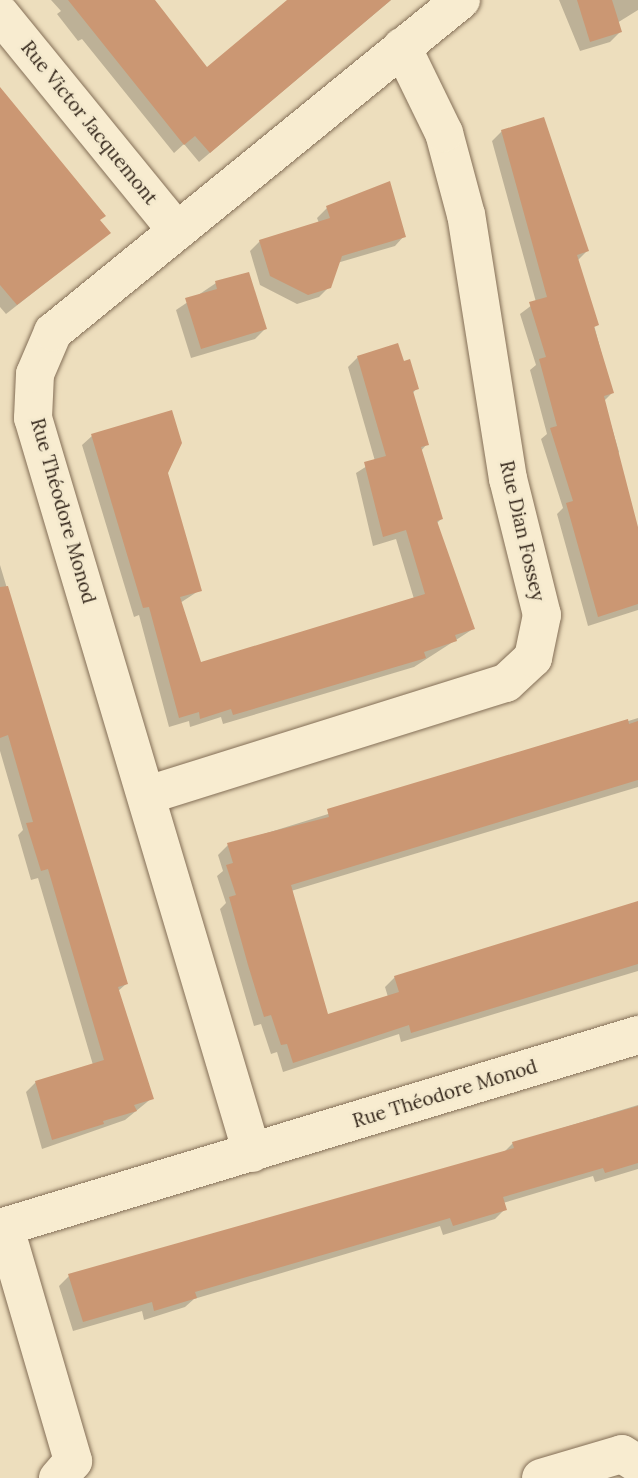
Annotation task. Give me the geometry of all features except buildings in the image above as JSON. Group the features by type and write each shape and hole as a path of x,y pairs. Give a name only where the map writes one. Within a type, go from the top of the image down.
{"street":[{"name":"Rue Théodore Monod","path":"252,1153 148,795 37,431 33,407 35,374 53,332 461,0"},
{"name":"Rue Victor Jacquemont","path":"0,14 177,231"},
{"name":"Rue Dian Fossey","path":"148,795 506,683 533,659 542,615 508,479 466,215 444,133 402,47"},
{"name":"Rue Théodore Monod","path":"2,1228 638,1035"},
{"path":"2,1228 69,1472"},
{"path":"541,1478 622,1454 638,1464"}]}
